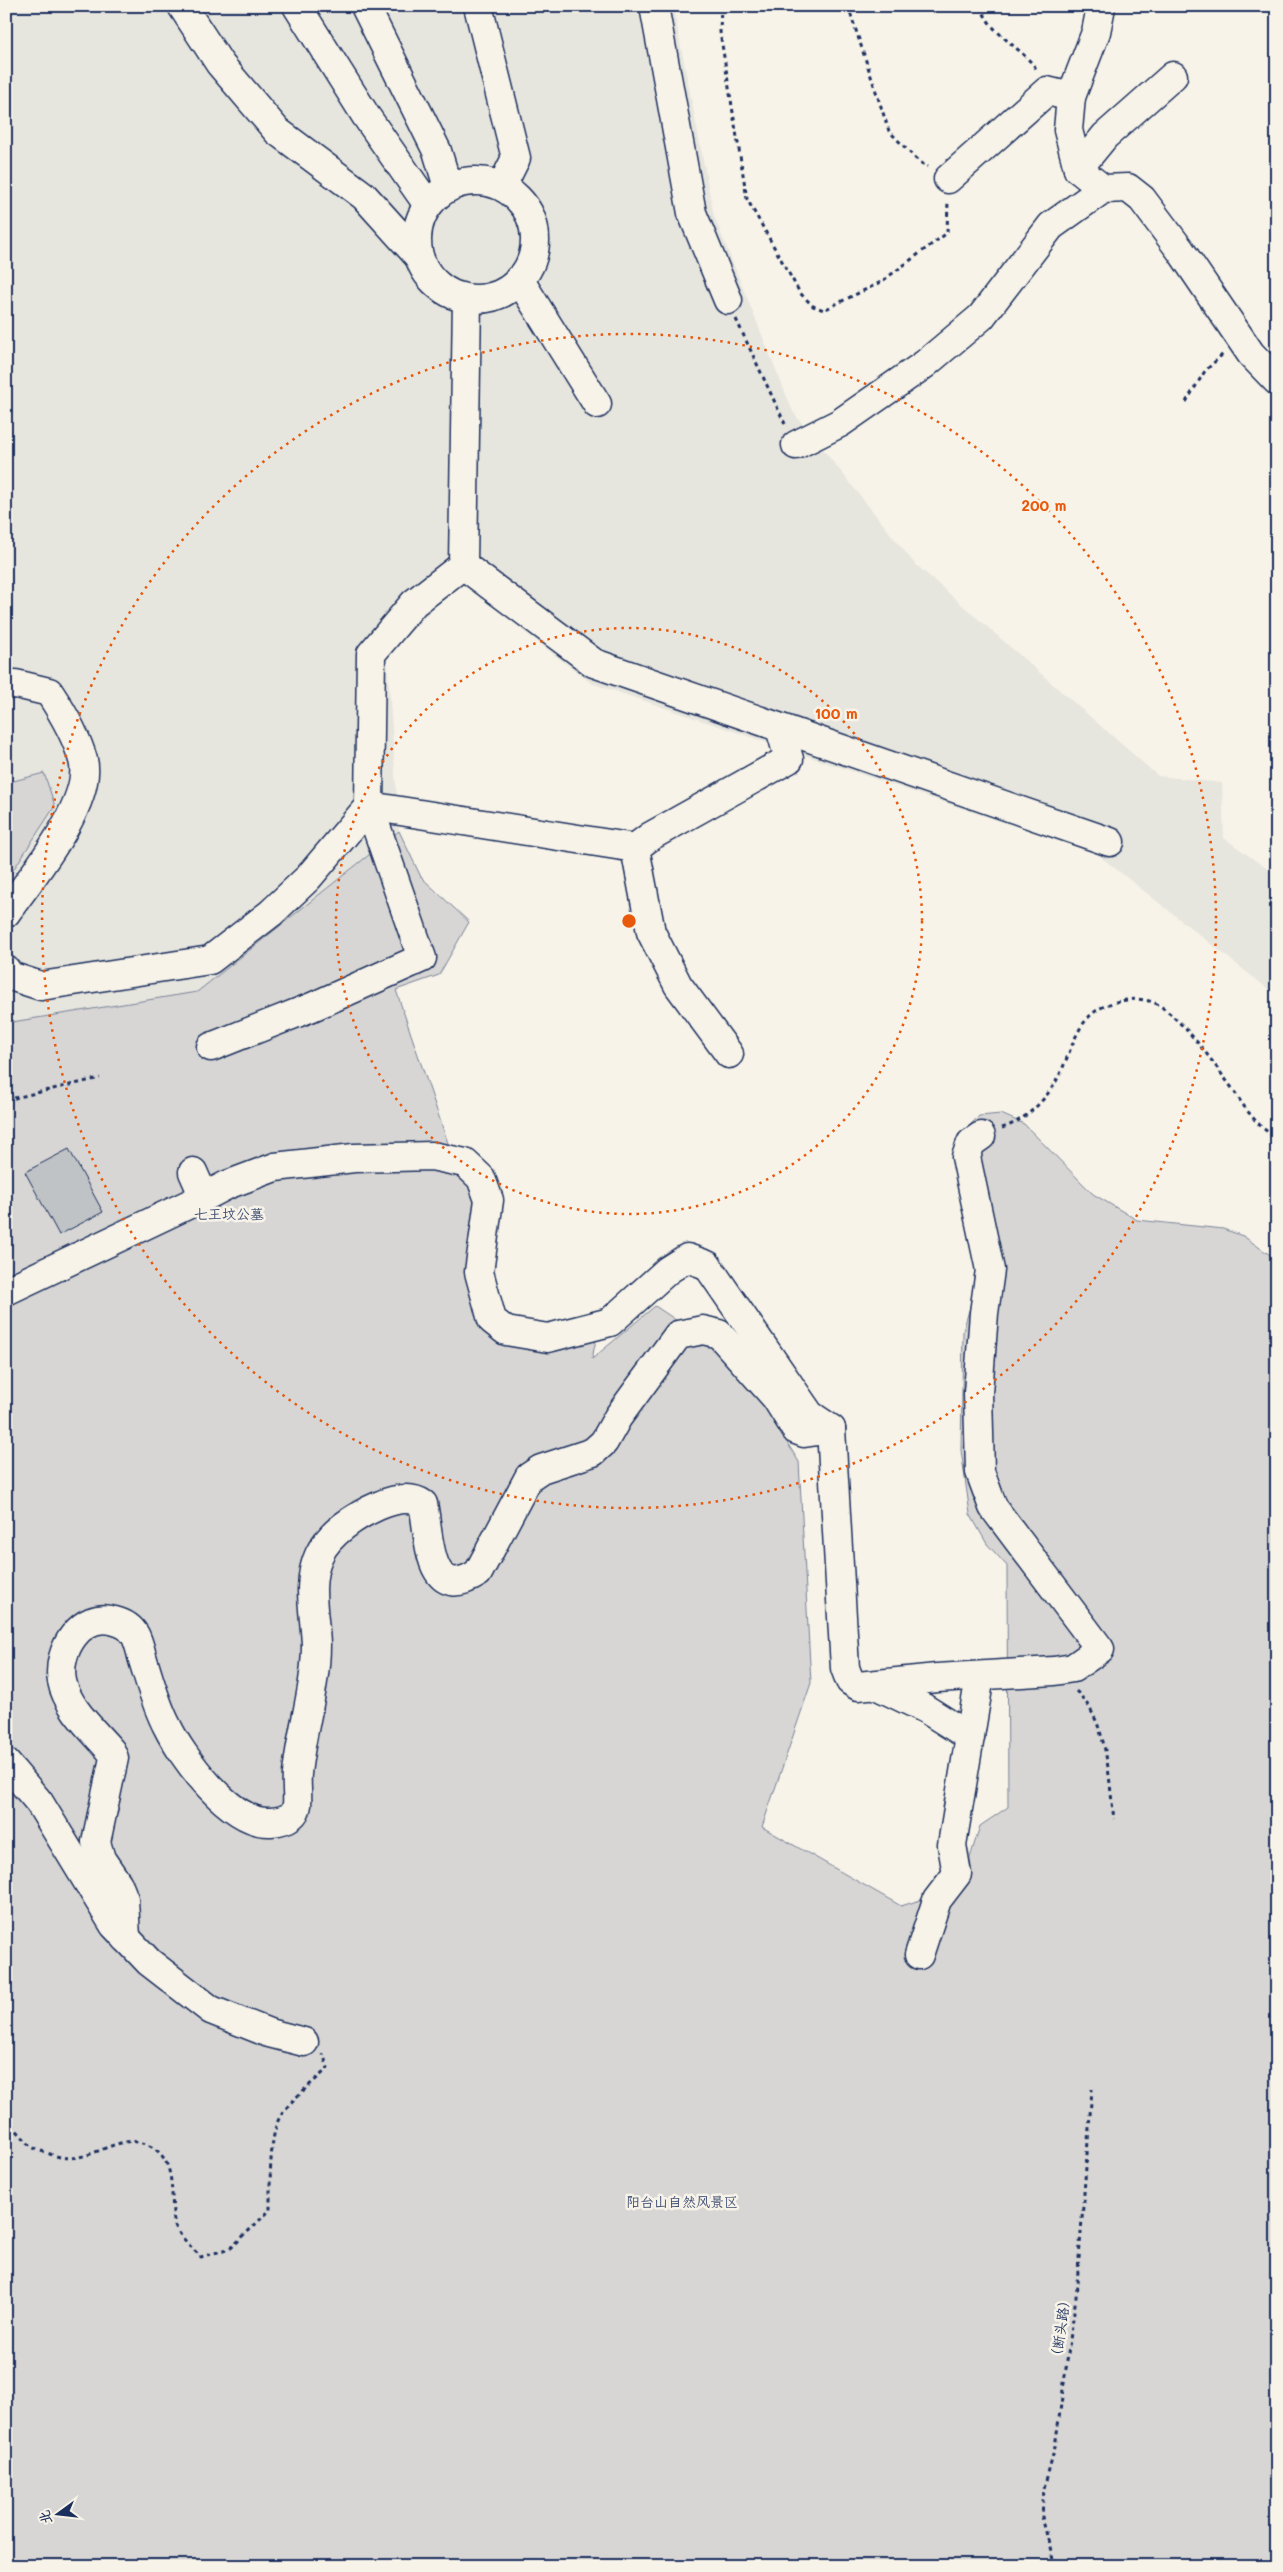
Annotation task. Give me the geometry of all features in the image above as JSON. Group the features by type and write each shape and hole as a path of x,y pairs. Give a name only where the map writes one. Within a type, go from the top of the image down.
{"street":[{"path":"182,6 220,64 277,131 364,196 419,257 438,286 467,299 491,298 508,290 528,270 534,256 536,235 534,224 523,202 502,186 476,180 438,196"},
{"path":"298,6 366,116 438,196"},
{"path":"365,6 437,151 438,196 417,232 419,257"},
{"path":"478,6 516,158 502,186"},
{"path":"654,6 692,213 728,300"},
{"path":"948,179 1059,94 1096,32 1101,7"},
{"path":"1078,169 1105,136 1173,76"},
{"path":"1059,94 1078,169 1103,189"},
{"path":"796,445 840,423 925,364 981,317 1051,226 1103,189 1128,188 1142,199 1181,251 1239,339 1277,380"},
{"path":"519,280 597,404"},
{"path":"463,564 467,299"},
{"path":"463,564 594,663 1110,842"},
{"path":"212,1047 312,1007 422,958 369,806 371,654 414,603 463,564"},
{"path":"6,684 16,684 49,692 66,716 83,761 81,794 56,843 6,913"},
{"path":"369,806 635,848 651,836 788,759 780,728"},
{"path":"6,970 10,976 41,986 210,960 270,913 308,878 369,806"},
{"path":"635,848 651,932 678,985 729,1054"},
{"path":"831,1429 845,1668 850,1681 858,1686 1054,1671 1073,1668 1100,1649 992,1508 980,1472 978,1393 984,1313 990,1270 966,1157 971,1143 981,1136"},
{"path":"6,1291 204,1197 227,1184 275,1167 354,1158 432,1156 465,1163 481,1178 489,1200 479,1272 492,1320 506,1331 548,1338 610,1322 668,1270 687,1258 707,1265 810,1415 831,1429"},
{"path":"193,1172 204,1197"},
{"path":"126,1938 124,1899 118,1884 101,1859 96,1842 114,1758 111,1751 65,1695 61,1677 65,1650 76,1633 89,1622 100,1618 112,1620 124,1624 135,1635 167,1726 187,1757 216,1795 248,1818 262,1823 287,1819 293,1814 297,1806 297,1775 316,1647 312,1580 318,1557 327,1542 363,1512 402,1499 416,1499 423,1504 434,1565 441,1577 450,1580 466,1580 478,1572 529,1478 541,1469 593,1452 604,1442 618,1417 678,1336 703,1330 719,1334 776,1398 796,1430 804,1434 831,1429"},
{"path":"919,1955 937,1900 957,1874 952,1845 980,1676"},
{"path":"876,1684 924,1708 970,1737"},
{"path":"6,1763 39,1802 114,1925 149,1962 211,2010 269,2033 304,2042"}],"path":[{"path":"721,6 720,32 747,199 800,293 813,306 824,310 881,282 947,233 948,179 918,160 889,131 848,6"},
{"path":"981,6 983,13 1005,40 1029,58 1042,78 1059,94"},
{"path":"728,300 796,445"},
{"path":"1186,402 1205,371 1239,339"},
{"path":"981,1136 1012,1125 1037,1106 1051,1090 1079,1029 1098,1007 1138,998 1162,1006 1185,1028 1259,1126 1277,1138"},
{"path":"6,1100 100,1078"},
{"path":"1054,1671 1082,1697 1097,1721 1104,1747 1114,1819"},
{"path":"6,2119 33,2148 58,2157 76,2159 125,2141 141,2142 157,2150 168,2169 174,2193 176,2226 201,2257 231,2248 270,2210 270,2182 279,2118 328,2068 326,2056 304,2042"},
{"name":"（断头路）","path":"1055,2566 1042,2517 1044,2488 1055,2447 1076,2297 1092,2089"}],"shaded area":[{"path":"6,6 673,6 714,216 793,412 914,563 1158,776 1222,783 1224,838 1277,876 1277,996 1097,854 591,683 459,581 387,657 399,831 197,992 6,1023 6,881 20,858 44,773 6,783"}],"green space":[{"path":"44,773 55,806 6,881 6,783"},
{"name":"阳台山自然风景区","path":"399,831 421,877 469,922 439,975 396,990 453,1158 474,1159 487,1266 506,1324 539,1336 600,1320 592,1359 655,1306 691,1330 709,1323 772,1400 778,1428 799,1462 811,1683 762,1827 901,1906 930,1897 968,1864 980,1826 1008,1807 1007,1566 987,1544 970,1514 961,1450 963,1331 974,1293 979,1256 962,1158 966,1129 979,1116 1001,1114 1024,1124 1093,1194 1137,1220 1223,1229 1243,1236 1277,1262 1277,2566 6,2566 6,1023 197,992"}],"building":[{"path":"69,1149 103,1212 59,1235 25,1172"}],"park label":[{"name":"七王坟公墓","path":"229,1213"}]}
